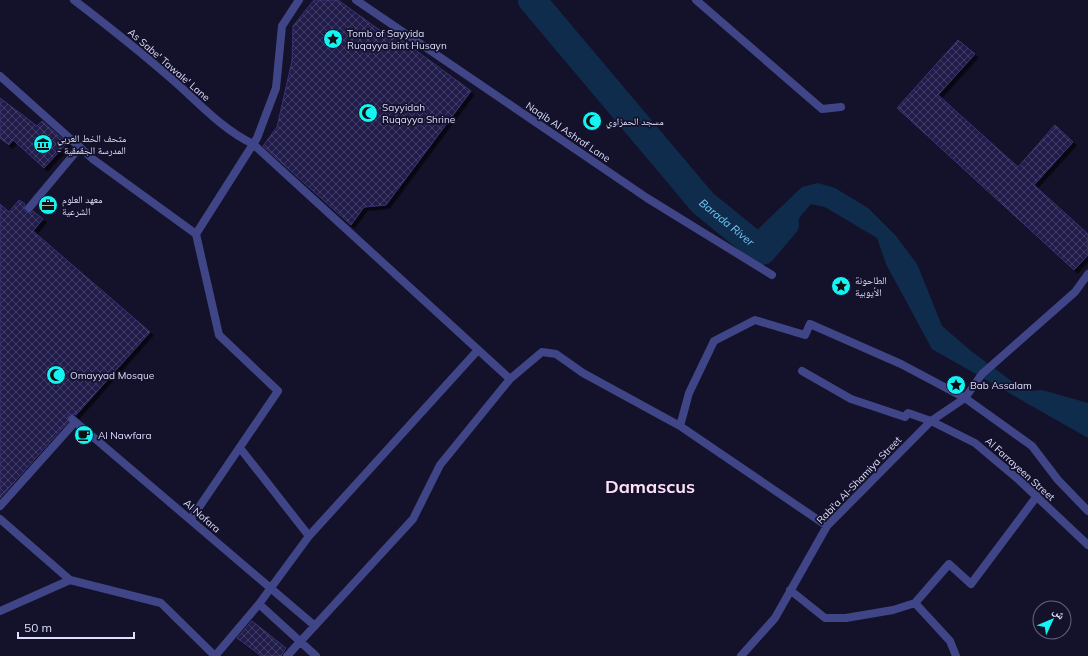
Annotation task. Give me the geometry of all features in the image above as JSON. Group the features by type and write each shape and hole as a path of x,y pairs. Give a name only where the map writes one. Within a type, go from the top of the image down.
{"street":[{"name":"As Sabe' Tawale' Lane","path":"74,0 119,35 208,112 244,140 253,144 510,379"},
{"path":"196,234 253,144 276,88 282,26 299,0"},
{"name":"Naqib Al Ashraf Lane","path":"356,0 647,198 772,275"},
{"path":"696,0 822,109 841,107"},
{"path":"0,76 94,160 196,234 219,335 278,391 191,519"},
{"path":"29,208 80,147"},
{"path":"965,398 982,374 1075,292 1088,274"},
{"path":"680,426 689,393 714,341 755,320 805,335 810,324 901,364 965,398 1032,446 1058,480 1088,511"},
{"path":"0,519 70,580 161,603 215,656 271,589 309,536 478,350"},
{"path":"287,656 413,519 440,466 510,379 542,352 556,354 583,373 680,426 827,526"},
{"name":"Al Farrayeen Street","path":"802,371 851,399 905,418 908,413 930,421 976,443 1037,496 1088,545"},
{"name":"Rabi'a Al-Shamiya Street","path":"741,656 775,618 827,526 930,421 965,398"},
{"name":"Al Nofara","path":"0,506 74,421 102,443 315,626"},
{"path":"240,448 309,536"},
{"path":"790,590 825,618 846,618 893,610 916,603 949,564 971,584 1037,496"},
{"path":"0,611 70,580"},
{"path":"916,603 950,641 956,656"},
{"path":"259,604 316,656"}],"water":[{"path":"818,183 835,188 868,208 896,236 917,264 942,326 971,351 1014,383 1032,391 1042,390 1088,403 1088,438 932,349 886,264 877,238 825,207 811,204 802,214 777,255 762,251 737,231 754,233 802,187"}],"building":[{"name":"Sayyidah Ruqayya Shrine","path":"314,0 338,0 392,39 395,35 471,91 386,205 364,207 351,225 263,146 277,127 292,61 293,26"},
{"path":"958,40 975,54 938,95 1018,167 1055,125 1073,142 1034,185 1088,234 1088,255 1074,270 897,108"},
{"path":"0,98 37,126 42,121 67,143 44,168 13,140 9,145 0,138"},
{"name":"Omayyad Mosque","path":"19,200 25,204 24,210 26,212 31,213 33,211 43,219 33,231 150,332 76,415 68,415 68,422 0,498 0,204 9,212"},
{"path":"252,621 286,648 281,656 261,656 237,638"}],"waterway":[{"name":"Barada River","path":"532,0 703,203 762,251 785,224"}],"place":[{"name":"Tomb of Sayyida Ruqayya bint Husayn","path":"333,39"},
{"name":"Sayyidah Ruqayya Shrine","path":"368,113"},
{"name":"مسجد الحمزاوي","path":"592,121"},
{"name":"متحف الخط العربي - المدرسة الجقمقية","path":"43,144"},
{"name":"معهد العلوم الشرعية","path":"48,205"},
{"name":"الطاحونة الأيوبية","path":"841,286"},
{"name":"Omayyad Mosque","path":"56,375"},
{"name":"Bab Assalam","path":"956,385"},
{"name":"Al Nawfara","path":"84,435"}],"district":[{"name":"Damascus","path":"650,486"}]}
